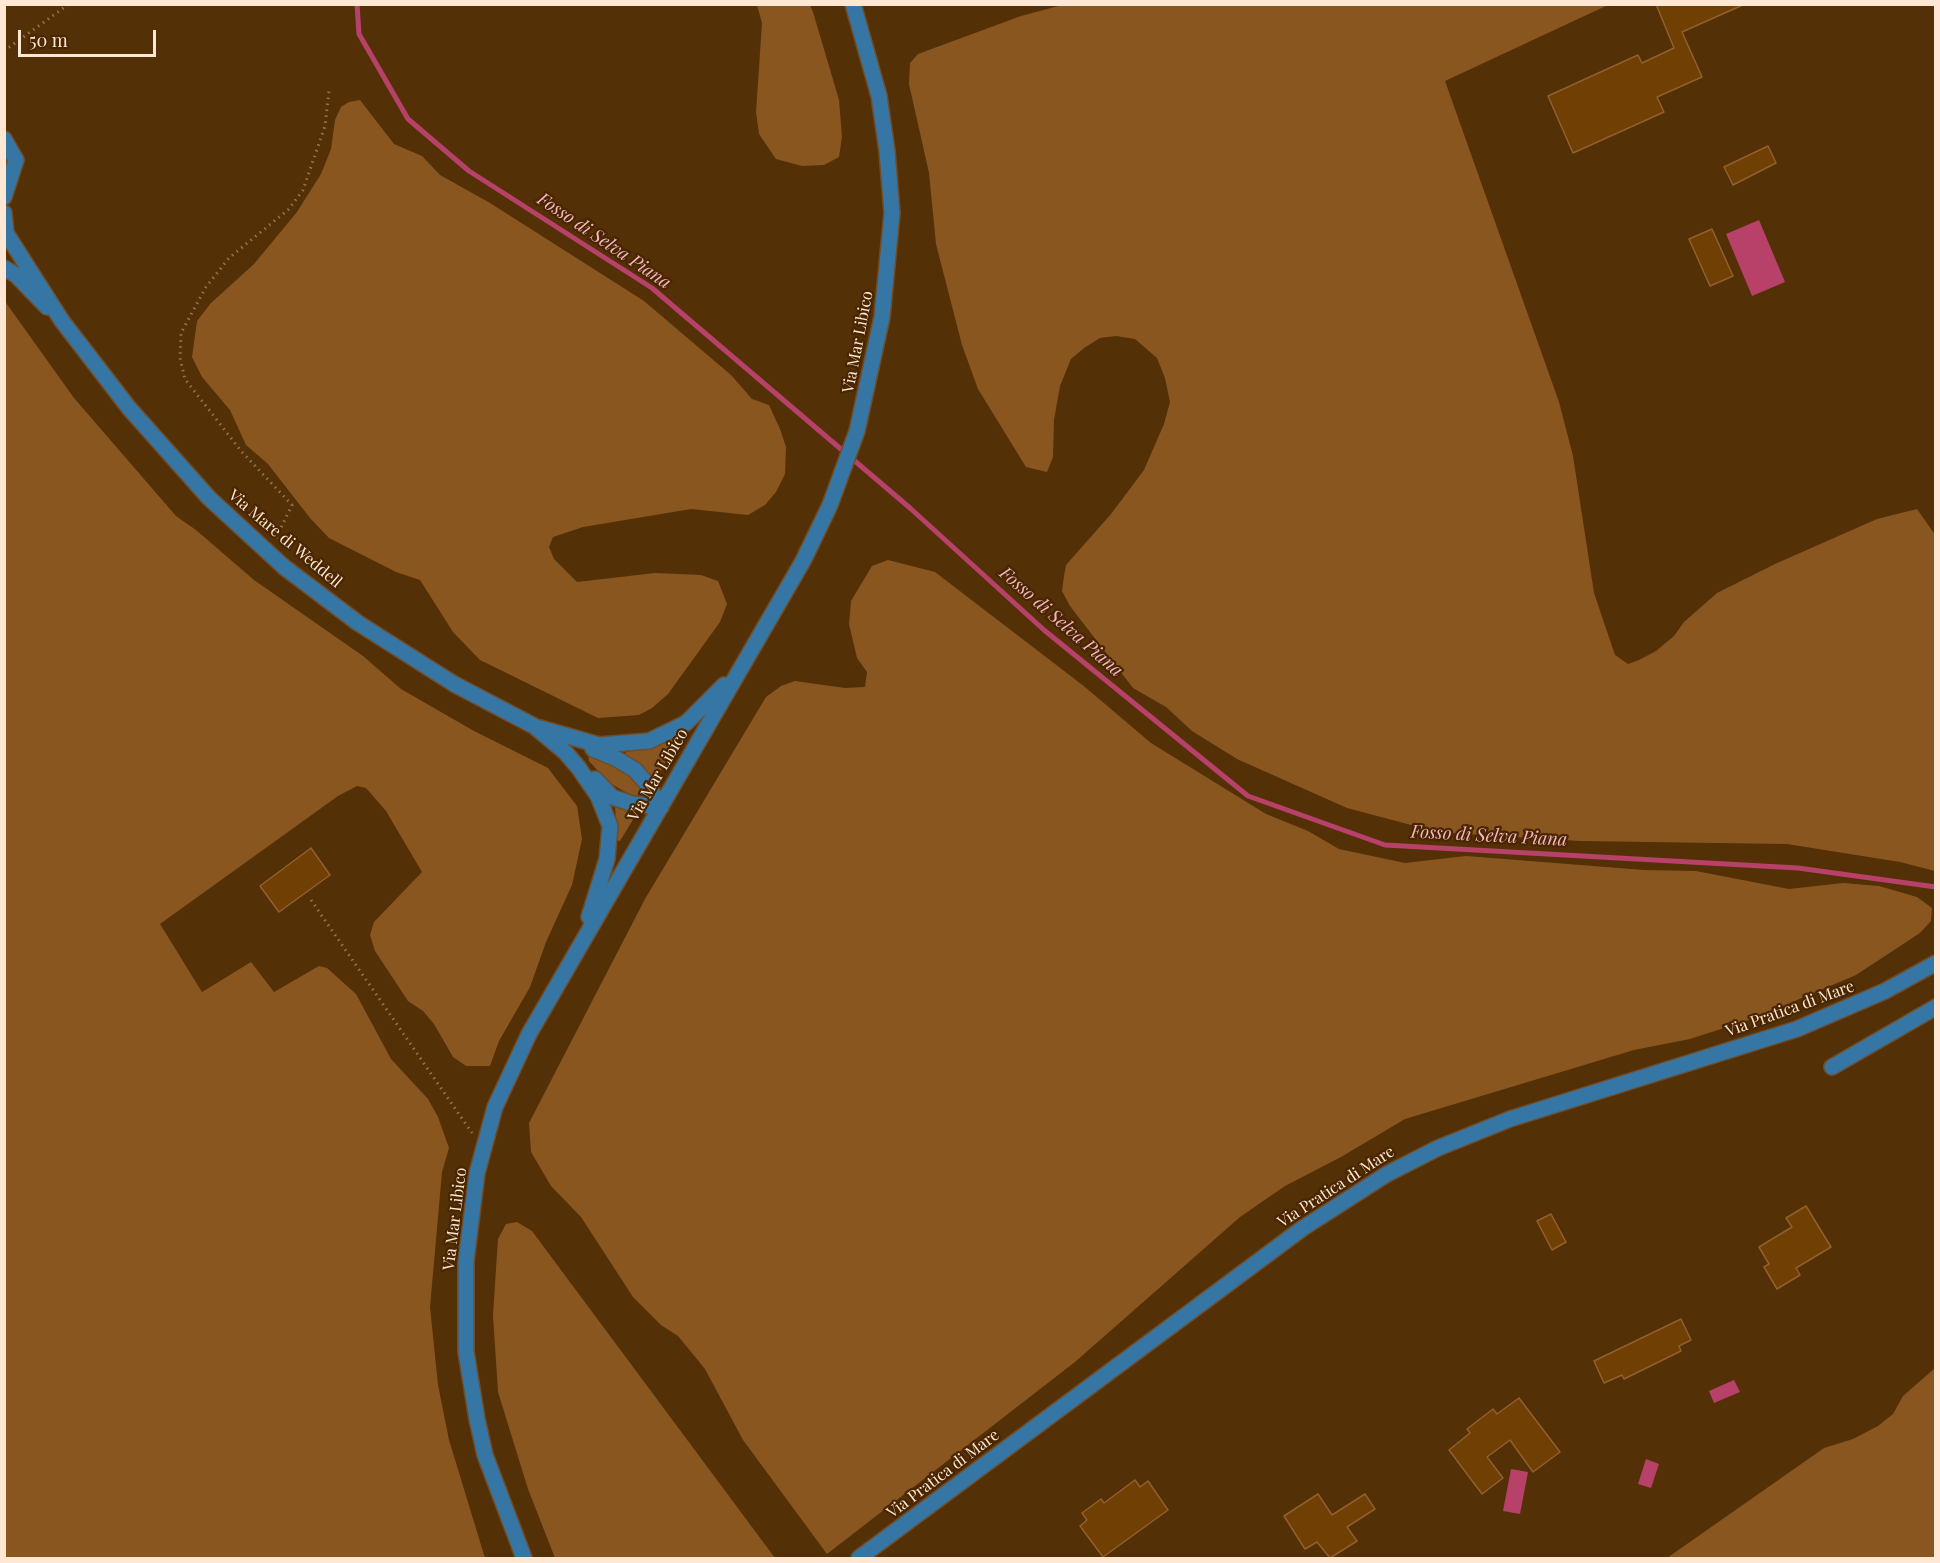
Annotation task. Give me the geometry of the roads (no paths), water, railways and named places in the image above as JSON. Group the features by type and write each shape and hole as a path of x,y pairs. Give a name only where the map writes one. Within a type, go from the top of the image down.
{"street":[{"name":"Via Mar Libico","path":"524,1558 485,1455 466,1352 467,1252 477,1173 495,1107 514,1063 584,935 803,561 838,484 857,431 882,317 892,213 879,96 853,4"},
{"path":"4,139 16,160 4,198"},
{"path":"4,174 16,160"},
{"name":"Via Mare di Weddell","path":"4,213 5,232 63,321 166,452 209,498 271,555 358,622 454,684 534,726 599,745 616,746 649,741 686,723 735,675"},
{"name":"Via Mare di Weddell","path":"4,268 16,275 63,321"},
{"path":"534,726 587,769 602,789 612,797 633,804 661,807"},
{"path":"534,726 617,759 635,770 648,785 661,807"},
{"name":"Via Mare di Weddell","path":"534,726 565,752 584,774 598,796 610,826 607,859 584,935"},
{"name":"Via Pratica di Mare","path":"859,1558 1314,1220 1392,1170 1438,1148 1510,1119 1797,1029 1886,991 1935,963"},
{"path":"1832,1067 1935,1007"}],"waterway":[{"name":"Fosso di Selva Piana","path":"357,4 359,34 408,119 469,171 652,288 910,508 1044,630 1248,796 1385,845 1798,868 1936,887"}]}
